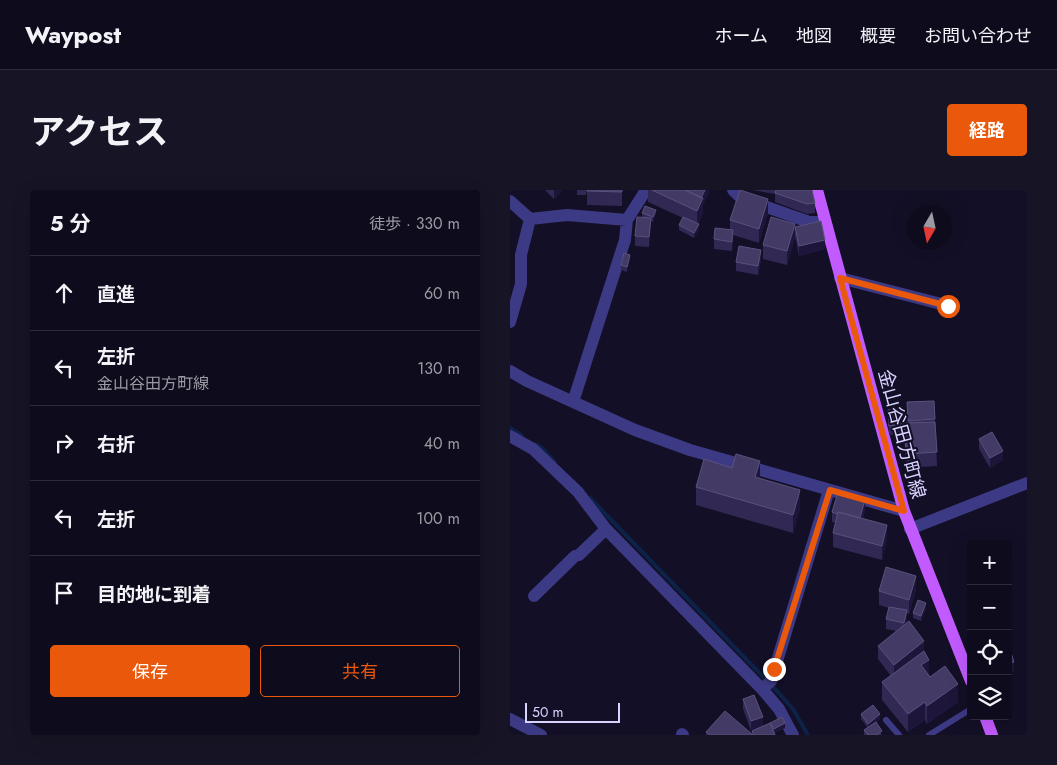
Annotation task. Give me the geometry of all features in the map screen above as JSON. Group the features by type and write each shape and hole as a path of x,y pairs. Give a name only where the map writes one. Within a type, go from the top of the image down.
{"main road":[{"name":"金山谷田方町線","path":"817,190 904,511 968,675"},
{"path":"986,720 992,735"}],"street":[{"path":"573,402 625,240 627,220 646,190"},
{"path":"733,190 741,198 809,222 825,222"},
{"path":"510,201 530,219 567,215 627,220"},
{"path":"510,322 521,284 521,255 530,219"},
{"path":"840,278 948,306"},
{"path":"510,371 635,430 690,450 904,511"},
{"path":"510,436 532,449 578,492 606,529 762,689 779,709 793,735"},
{"path":"910,529 1027,483"},
{"path":"762,689 772,681 830,490"},
{"path":"534,596 606,529"},
{"path":"510,719 541,735"}],"lane":[{"path":"928,735 967,711"},
{"path":"886,720 899,735"}],"building":[{"path":"622,190 622,192 587,191"},
{"path":"652,190 685,190 703,198 697,211"},
{"path":"685,190 705,190 701,198"},
{"path":"740,190 768,199 759,229 730,220"},
{"path":"776,190 812,190 815,203 807,204 775,193"},
{"path":"645,206 656,210 653,217 642,213"},
{"path":"637,217 651,218 649,237 635,236"},
{"path":"683,217 699,224 694,233 679,225"},
{"path":"771,217 795,224 787,251 763,245"},
{"path":"821,221 825,240 799,246 795,227"},
{"path":"715,228 733,230 732,242 714,239"},
{"path":"739,246 761,250 758,266 736,262"},
{"path":"624,253 630,255 627,267 621,265"},
{"path":"934,401 935,419 908,421 907,402"},
{"path":"902,409 903,424 889,426 888,410"},
{"path":"935,422 937,452 906,454 904,423"},
{"path":"992,432 1003,451 990,458 979,439"},
{"path":"736,454 760,461 755,477 800,490 793,515 696,487 704,459 732,468"},
{"path":"838,492 865,500 860,518 832,512"},
{"path":"838,512 887,525 882,546 833,533"},
{"path":"886,567 916,576 909,600 879,591"},
{"path":"918,600 926,603 921,616 913,613"},
{"path":"889,607 907,610 904,623 886,619"},
{"path":"909,621 924,641 894,665 878,646"},
{"path":"924,651 929,660 921,665 930,677 945,666 958,684 927,706 925,702 908,714 882,682"},
{"path":"754,695 763,717 751,721 743,699"},
{"path":"873,705 880,714 868,724 861,714"},
{"path":"725,711 753,735 710,735 706,732"},
{"path":"782,717 785,723 774,729 770,723"},
{"path":"876,722 882,731 877,735 868,735 864,730"},
{"path":"770,723 775,735 754,735 752,731"}],"waterway":[{"path":"510,428 521,435"},
{"path":"535,444 542,448 554,461"},
{"path":"590,498 777,691 793,709 808,735"}],"route":[{"path":"774,669 830,490 904,511 840,278 948,306"}]}
